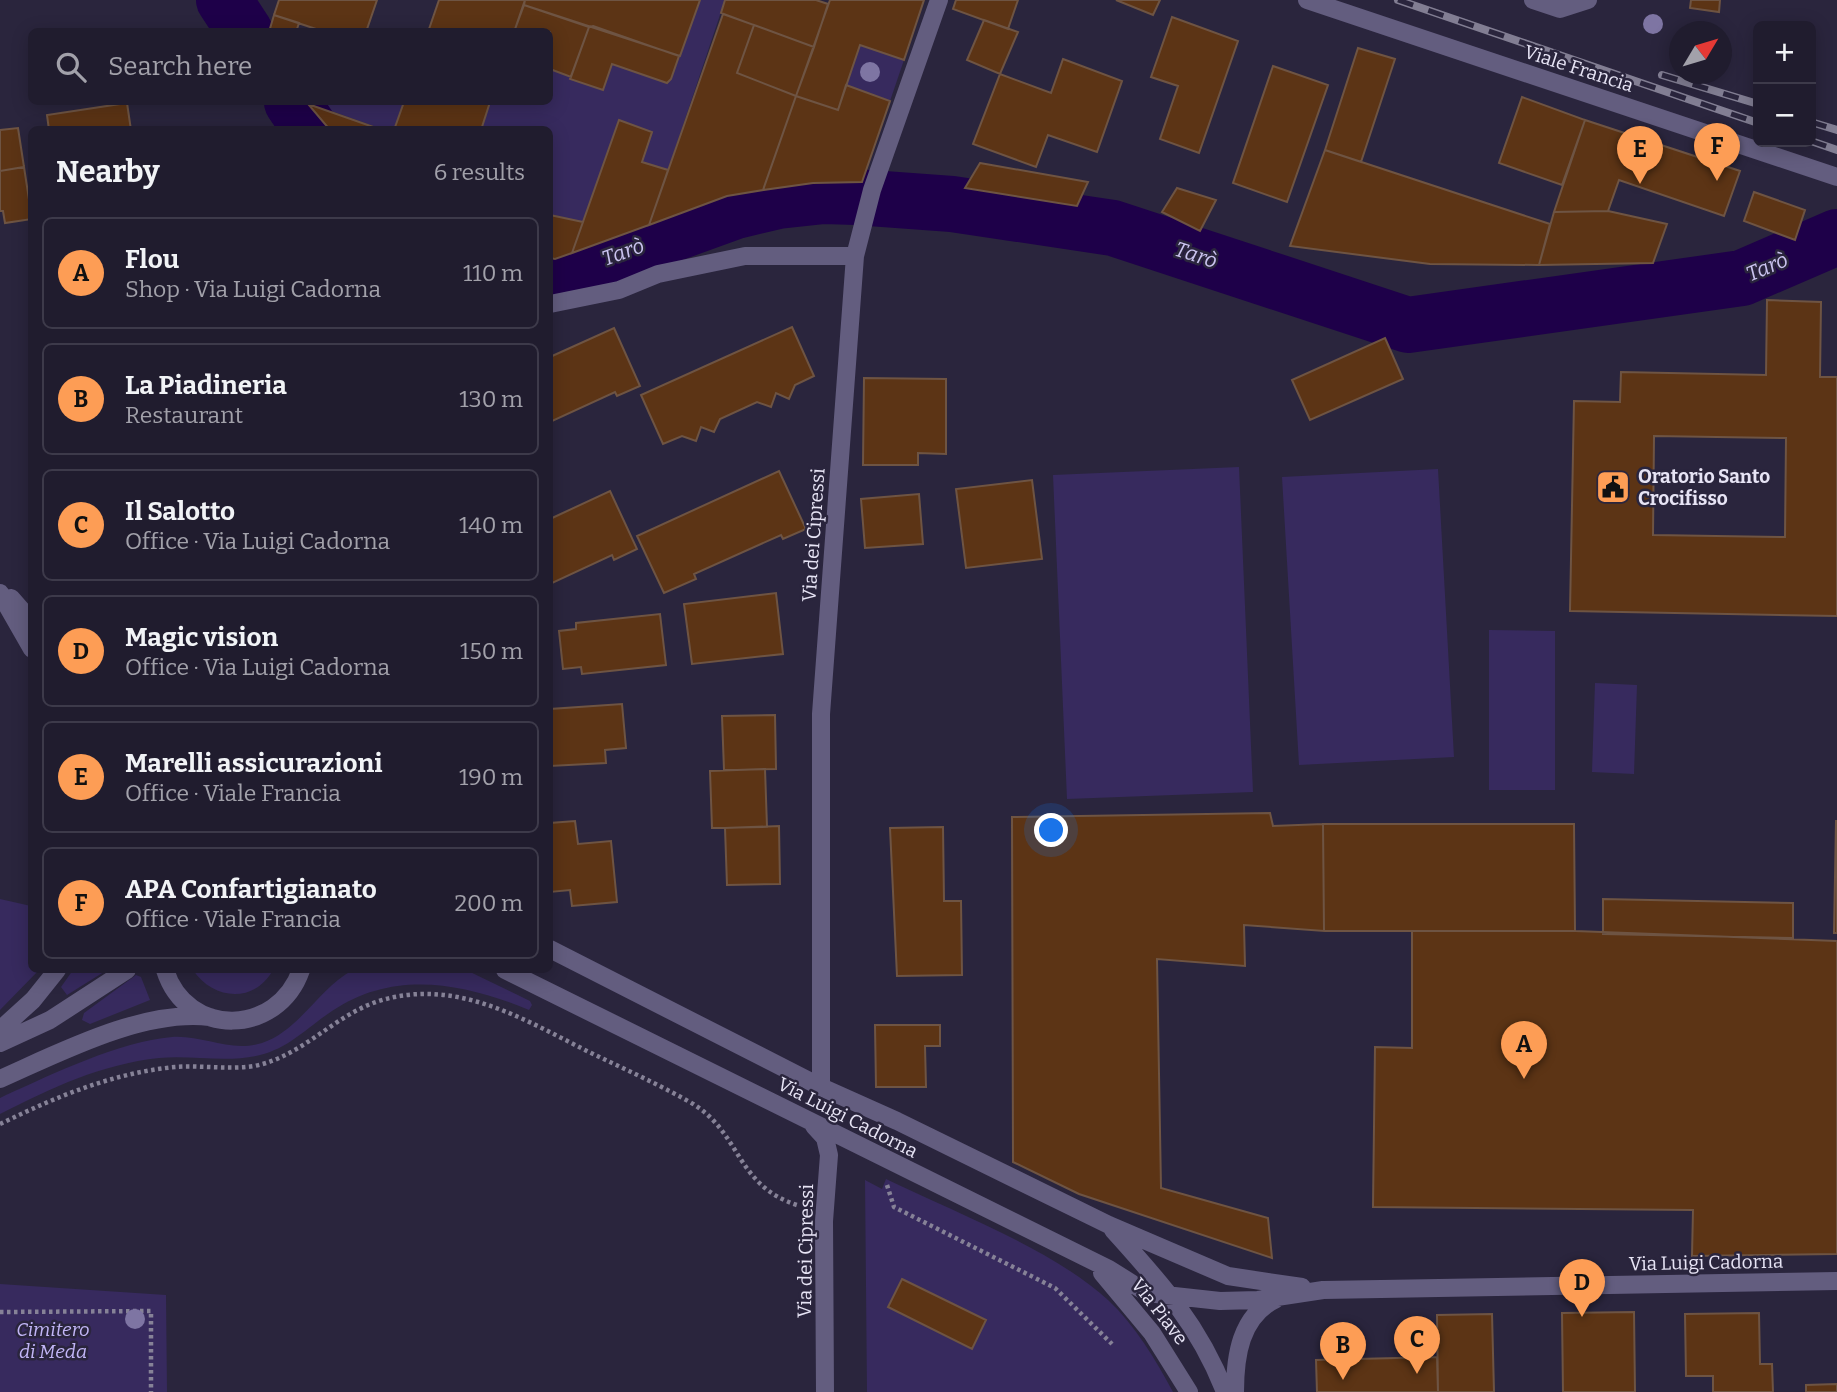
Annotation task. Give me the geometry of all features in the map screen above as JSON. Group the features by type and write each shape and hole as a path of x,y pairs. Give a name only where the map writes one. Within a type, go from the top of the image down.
{"street":[{"name":"Via dei Cipressi","path":"821,1087 821,714 855,256 872,190 939,0"},
{"name":"Viale Francia","path":"1307,0 1837,177"},
{"path":"1533,0 1560,9 1588,0"},
{"path":"553,303 619,290 658,274 745,256 855,256"},
{"path":"0,584 28,617"},
{"path":"0,593 28,642"},
{"name":"Via Luigi Cadorna","path":"553,950 821,1087 897,1121 1109,1225 1228,1276 1323,1290"},
{"path":"0,1030 33,1000 55,973"},
{"path":"0,1043 50,1020 122,973"},
{"path":"167,973 180,996 210,1017"},
{"path":"291,991 300,973"},
{"path":"0,1079 69,1049 165,1016 188,1014 249,1019 272,1009 311,973"},
{"name":"Via Luigi Cadorna","path":"511,973 1089,1262 1109,1269 1147,1293 1238,1302 1323,1290 1837,1281"},
{"name":"Via dei Cipressi","path":"806,1119 820,1131 828,1147 824,1205 825,1392"},
{"name":"Via Luigi Cadorna","path":"1109,1225 1174,1297"},
{"name":"Via Piave","path":"1089,1262 1110,1280 1153,1333 1189,1392"},
{"path":"1235,1392 1237,1356 1244,1334 1269,1303 1290,1294"},
{"name":"Via Piave","path":"1174,1297 1202,1340 1225,1392"}],"path":[{"path":"0,1124 70,1092 127,1074 178,1067 256,1065 294,1051 357,1009 403,995 450,994 505,1010 690,1102 722,1130 747,1170 769,1193 800,1206 824,1205"},
{"path":"880,1182 887,1185 894,1207 1055,1288 1112,1344"},
{"path":"0,1312 151,1311 152,1392"}],"green space":[{"path":"700,0 725,0 668,170 642,162 652,132 619,121 583,222 553,216 553,126 482,126 489,105 553,105 553,70 603,90 612,64 667,83 671,79"},
{"path":"860,45 904,60 890,101 846,85"},
{"path":"314,105 403,105 395,126 374,126"},
{"path":"1239,467 1253,792 1067,799 1053,475"},
{"path":"1438,469 1454,757 1299,765 1282,477"},
{"path":"1489,630 1555,631 1555,790 1489,790"},
{"path":"1595,683 1637,685 1634,774 1592,772"},
{"path":"0,899 28,905 28,973 36,973 0,1010"},
{"path":"71,973 102,973 67,995 61,987"},
{"path":"195,973 271,973 255,989 245,993 222,992 201,980"},
{"path":"348,973 472,973 530,1001 532,1005 529,1010 454,987 404,985 380,989 332,1011 289,1042 270,1052 235,1058 184,1057 138,1061 58,1086 0,1114 0,1098 45,1077 130,1045 172,1037 239,1046 262,1043 287,1029"},
{"path":"136,975 141,977 150,1000 90,1024 82,1020 84,1013"},
{"path":"886,1179 1032,1248 1086,1282 1127,1320 1152,1355 1173,1392 867,1392 865,1180 882,1189"},
{"name":"Cimitero di Meda","path":"0,1284 166,1295 167,1392 0,1392"}],"building":[{"path":"279,0 377,0 367,28 313,28 274,15"},
{"path":"439,0 525,0 515,28 429,28"},
{"path":"525,0 700,0 680,56 524,5"},
{"path":"725,0 816,0 828,4 814,47 721,13"},
{"path":"830,0 924,0 904,60 860,45 838,110 796,96"},
{"path":"956,0 1018,0 1008,29 953,9"},
{"path":"1116,0 1160,0 1153,15"},
{"path":"1691,0 1720,0 1719,12 1690,8"},
{"path":"524,5 589,27 571,77 553,70 553,28 515,28"},
{"path":"723,14 754,25 737,73 796,96 763,190 727,196 649,225"},
{"path":"274,15 299,23 297,28 270,28"},
{"path":"1172,17 1238,41 1199,153 1160,139 1178,86 1151,77"},
{"path":"984,20 1018,32 1000,74 967,60"},
{"path":"754,25 814,47 796,96 737,73"},
{"path":"593,26 679,56 671,79 667,83 612,64 603,90 570,79 589,27"},
{"path":"1358,48 1395,59 1361,162 1325,150"},
{"path":"1063,59 1122,81 1097,152 1048,135 1036,167 973,144 1000,74 1051,93"},
{"path":"1273,66 1328,85 1287,202 1233,183"},
{"path":"846,85 890,101 862,182 813,183 763,190 796,96 838,110"},
{"path":"1522,97 1585,120 1562,185 1499,163"},
{"path":"127,105 130,126 48,126 47,115"},
{"path":"309,105 371,126 327,126"},
{"path":"403,105 489,105 482,126 395,126"},
{"path":"619,120 652,132 642,162 668,170 649,225 572,253"},
{"path":"1585,120 1740,171 1724,216 1619,180 1608,211 1554,212"},
{"path":"18,128 24,167 0,171 0,130"},
{"path":"1325,150 1550,224 1539,265 1430,264 1290,246"},
{"path":"980,163 1088,182 1077,206 965,188"},
{"path":"24,167 28,220 5,223 3,211 0,211 0,171"},
{"path":"1177,188 1216,200 1200,231 1162,212"},
{"path":"1754,192 1805,210 1795,240 1744,221"},
{"path":"1608,211 1667,224 1653,263 1539,265 1554,212"},
{"path":"553,216 583,222 572,253 555,259"},
{"name":"Oratorio Santo Crocifisso","path":"1767,300 1821,302 1820,377 1837,377 1837,616 1570,611 1574,401 1620,402 1621,372 1766,375","holes":["1654,436 1786,438 1785,537 1653,535"]},
{"path":"792,327 814,376 795,385 789,399 776,393 771,407 757,402 720,419 714,432 701,427 696,441 682,436 663,444 641,395"},
{"path":"614,328 640,386 617,396 615,392 553,421 553,356"},
{"path":"1385,338 1403,379 1310,420 1292,380"},
{"path":"864,378 946,379 946,454 918,453 918,465 863,465"},
{"path":"779,471 806,529 783,539 781,535 694,574 696,579 664,593 637,536"},
{"path":"1032,480 1042,559 966,568 956,489"},
{"path":"610,491 637,549 614,560 612,555 553,583 553,518"},
{"path":"919,494 923,544 865,548 861,499"},
{"path":"776,593 783,654 692,664 684,604"},
{"path":"660,614 666,665 582,674 581,667 563,669 559,631 576,629 576,623"},
{"path":"622,704 626,748 605,750 606,763 553,766 553,709"},
{"path":"775,715 776,769 724,770 722,716"},
{"path":"765,769 767,827 712,828 710,771"},
{"path":"1270,813 1273,826 1323,824 1324,931 1244,925 1245,966 1157,959 1161,1188 1268,1218 1272,1258 1079,1194 1013,1162 1012,817"},
{"path":"575,821 578,844 611,841 617,902 572,906 570,890 553,892 553,823"},
{"path":"1836,821 1837,933 1834,933"},
{"path":"1323,824 1574,824 1575,931 1324,931"},
{"path":"779,826 780,884 727,885 725,828"},
{"path":"943,827 944,901 961,901 962,975 897,976 890,828"},
{"path":"1603,899 1793,903 1793,938 1603,934"},
{"path":"1412,931 1575,931 1837,941 1837,1254 1692,1256 1693,1210 1373,1207 1375,1047 1412,1048"},
{"path":"875,1025 940,1025 940,1046 925,1046 926,1087 876,1087"},
{"path":"902,1279 986,1320 972,1349 888,1307"},
{"path":"1634,1312 1635,1392 1563,1392 1562,1313"},
{"path":"1759,1313 1760,1364 1772,1364 1773,1392 1713,1392 1713,1376 1686,1376 1685,1314"},
{"path":"1492,1314 1494,1392 1438,1392 1437,1315"},
{"path":"1437,1357 1438,1392 1317,1392 1316,1360"},
{"path":"1837,1384 1837,1392 1806,1392 1806,1385"}],"waterway":[{"name":"Tarò","path":"224,0 242,28"},
{"name":"Tarò","path":"294,105 308,126"},
{"name":"Tarò","path":"553,270 586,265 736,211 778,201 824,196 856,197 952,204 1113,228 1408,325 1742,278 1837,237"}],"railway":[{"path":"1398,0 1753,121"},
{"path":"1662,75 1753,102"},
{"path":"1816,124 1837,130"},
{"path":"1816,143 1837,150"}],"place":[{"name":"APA Confartigianato","path":"1717,181"},
{"name":"Marelli assicurazioni","path":"1640,184"},
{"name":"Oratorio Santo Crocifisso","path":"1613,487"},
{"name":"Flou","path":"1524,1079"},
{"name":"Magic vision","path":"1582,1317"},
{"name":"Il Salotto","path":"1417,1374"},
{"name":"La Piadineria","path":"1343,1380"}]}
